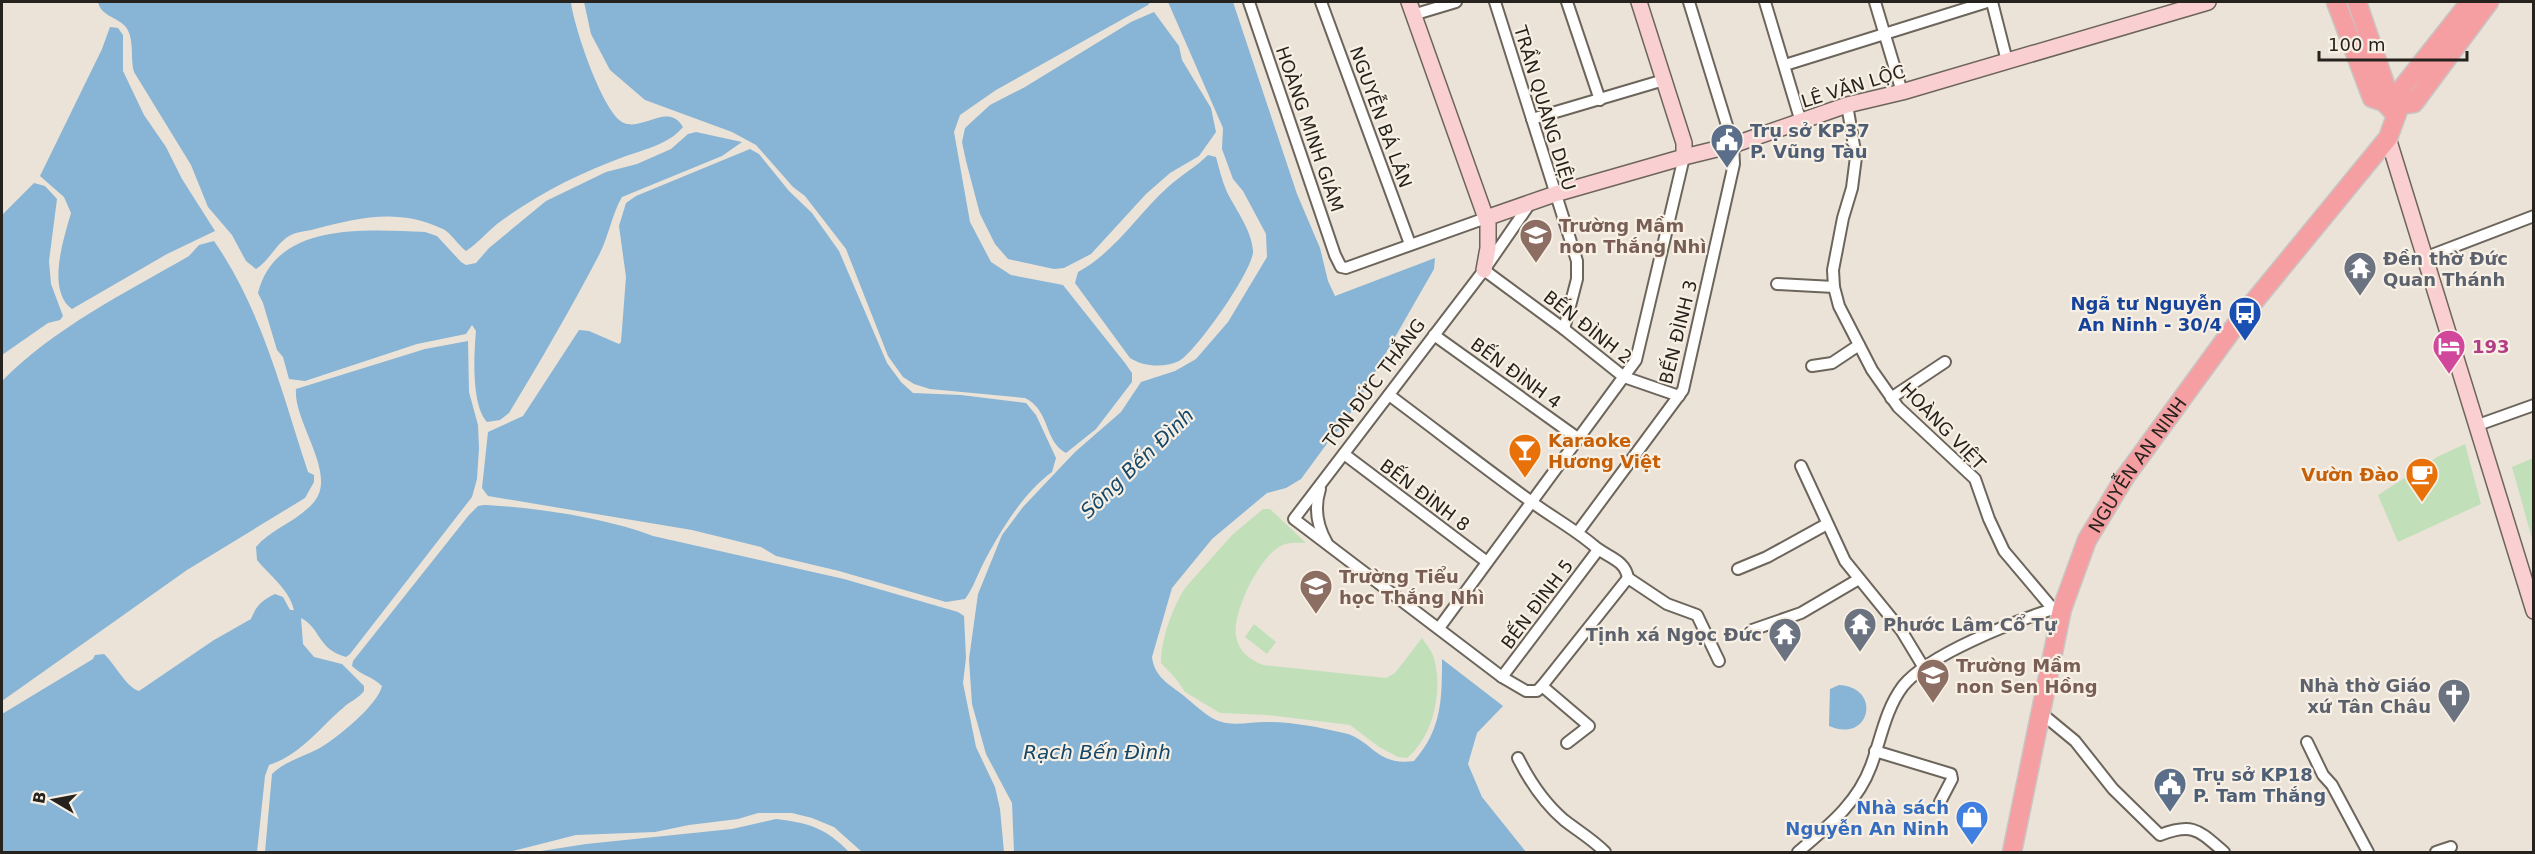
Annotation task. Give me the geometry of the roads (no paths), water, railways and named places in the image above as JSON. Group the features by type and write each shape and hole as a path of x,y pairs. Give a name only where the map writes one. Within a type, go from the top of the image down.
{"main road":[{"path":"2336,2 2372,98 2393,107 2414,103 2489,2"},
{"path":"2357,2 2393,107"},
{"path":"2388,138 2393,107 2402,88 2470,2"},
{"name":"NGUYỄN AN NINH","path":"2012,852 2041,713 2057,609 2088,540 2125,477 2264,287 2388,138"}],"street":[{"name":"HOÀNG MINH GIÁM","path":"1249,2 1341,267"},
{"name":"NGUYỄN BÁ LÂN","path":"1321,2 1410,244"},
{"path":"1456,2 1413,8 1486,218 1488,248 1484,270"},
{"name":"TRẦN QUANG DIỆU","path":"1495,2 1577,261 1578,273 1564,329"},
{"path":"1567,2 1600,100"},
{"path":"1439,628 1636,360 1684,157 1684,144 1638,2"},
{"name":"BẾN ĐÌNH 3","path":"1578,532 1679,396 1686,382 1734,164 1732,146 1689,2"},
{"path":"1765,2 1801,122"},
{"path":"1875,2 1902,92"},
{"path":"1785,65 1987,2"},
{"path":"1992,2 2007,61"},
{"name":"LÊ VĂN LỘC","path":"1341,267 1346,268 1555,194 1684,157 1732,146 1847,105 1902,92 2208,2"},
{"path":"1533,119 1664,80"},
{"name":"HOÀNG VIỆT","path":"1847,105 1856,157 1833,270 1834,287 1839,306 1891,398 1923,433 1975,479 1989,519 2004,550 2057,609"},
{"path":"2388,138 2534,612"},
{"name":"TÔN ĐỨC THẮNG","path":"1328,544 1294,519 1484,270 1531,202"},
{"path":"2424,258 2534,216"},
{"name":"BẾN ĐÌNH 2","path":"1484,270 1624,377 1679,396"},
{"path":"1777,284 1834,287"},
{"name":"BẾN ĐÌNH 4","path":"1434,335 1579,439"},
{"path":"1812,366 1830,364 1859,345"},
{"path":"1891,398 1945,362"},
{"path":"1389,395 1532,502 1578,532 1598,550 1626,567 1628,578 1667,604 1697,615 1719,661"},
{"path":"2478,425 2534,405"},
{"name":"BẾN ĐÌNH 8","path":"1344,454 1487,562"},
{"path":"1801,466 1845,561 1901,630 1924,668"},
{"path":"1322,483 1318,495 1317,513 1318,523 1328,544 1502,677 1526,691 1537,691 1542,686 1628,578"},
{"path":"1738,569 1774,553 1827,524"},
{"name":"BẾN ĐÌNH 5","path":"1502,677 1598,550"},
{"path":"1752,630 1801,613 1859,579"},
{"path":"1797,852 1830,825 1853,801 1870,768 1895,699 1909,680 1949,652 2057,609"},
{"path":"1542,686 1589,726 1567,743"},
{"path":"2041,713 2075,741 2113,789 2160,835 2183,828 2198,830 2224,852"},
{"path":"2307,742 2323,776 2332,785 2368,852"},
{"path":"1875,751 1951,774 1952,779 1940,802"},
{"path":"1518,758 1537,790 1564,820 1594,840 1605,852"},
{"path":"2436,852 2451,847"}],"water":[{"path":"98,2 571,2 590,68 607,104 616,116 624,123 632,124 670,117 677,120 683,127 664,142 592,170 543,194 497,224 466,251 446,231 427,222 411,218 364,218 292,235 284,240 256,269 246,261 232,235 208,207 191,165 134,72 128,31 122,23 102,10"},
{"path":"584,2 1150,2 996,90 960,115 954,132 970,222 991,262 1011,275 1063,285 1125,363 1132,373 1132,382 1096,429 1066,453 1054,441 1039,410 1025,398 930,389 914,384 903,377 888,356 846,249 805,196 793,187 756,145 732,132 645,100 610,70 591,34"},
{"name":"Rạch Bến Đình","path":"1168,2 1233,2 1297,194 1320,248 1328,281 1335,296 1435,258 1434,269 1359,400 1301,479 1286,488 1267,493 1212,539 1172,588 1152,657 1155,668 1169,685 1216,720 1234,724 1286,723 1344,733 1354,736 1382,756 1401,762 1414,761 1435,725 1441,700 1442,659 1503,706 1477,733 1468,764 1482,797 1526,852 1014,852 1012,803 986,754 972,704 969,659 978,594 1002,535 1023,507 1075,452 1121,412 1141,382 1175,371 1196,359 1228,322 1267,257 1266,234 1243,191 1233,179 1222,149 1223,128"},
{"path":"1154,12 1179,46 1182,60 1211,108 1216,132 1199,156 1170,173 1146,194 1091,254 1064,268 1054,269 1008,259 995,244 980,214 962,142 965,128 990,105 1025,87 1131,22"},
{"path":"110,27 118,28 123,35 123,71 144,115 166,147 182,179 215,231 167,254 72,309 64,300 58,277 61,249 71,213 64,197 40,176 102,49"},
{"path":"696,132 742,142 722,156 622,197 603,246 578,293 509,413 500,420 487,422 478,403 475,378 476,331 472,325 466,334 417,344 305,381 289,379 283,357 277,350 258,293 268,270 284,253 303,242 351,231 425,232 437,236 461,262 466,265 476,263 489,248 546,201 606,172 637,164 671,149 688,134"},
{"path":"750,149 759,154 789,191 812,213 839,251 887,363 901,382 913,393 961,395 1026,403 1036,415 1056,458 1052,472 1031,491 1012,515 965,599 946,602 839,571 776,556 761,547 692,530 488,496 482,488 488,432 523,416 579,330 589,331 619,344 621,342 626,277 619,226 626,203 636,196"},
{"path":"1208,155 1216,157 1227,192 1247,228 1253,251 1251,261 1223,309 1187,354 1179,361 1167,365 1154,366 1141,363 1130,358 1075,283 1078,272 1115,244 1168,187"},
{"path":"34,183 45,186 57,199 49,261 51,284 63,316 60,320 48,323 2,355 2,215"},
{"path":"214,241 231,267 258,324 308,472 314,475 314,482 305,498 187,570 2,701 2,381 44,344 91,312 189,256 199,245"},
{"path":"468,341 469,392 478,425 479,448 477,479 472,497 346,657 324,644 312,627 301,618 303,644 314,657 342,664 364,686 364,691 300,748 269,765 265,776 257,852 2,852 2,714 93,659 95,655 104,654 130,685 139,691 214,640 251,619 255,610 270,596 275,594 283,597 290,610 294,610 284,589 257,560 256,547 269,535 308,509 320,490 321,477 318,463 301,417 296,389 425,349"},
{"path":"478,506 547,511 614,524 653,536 844,579 958,612 964,616 966,658 963,683 976,747 995,787 1000,809 1004,852 862,852 834,827 812,818 792,813 758,813 738,819 655,832 576,835 509,852 265,852 272,774 335,738 373,703 382,686 352,666 353,661 469,515"},
{"path":"1839,685 1853,688 1866,704 1866,713 1862,721 1854,727 1843,729 1829,726 1830,689"},
{"path":"776,819 798,822 816,828 833,837 849,852 535,852 586,844 732,829"}],"place":[{"name":"Trụ sở KP37 P. Vũng Tàu","path":"1727,169"},
{"name":"Trường Mầm non Thắng Nhì","path":"1536,264"},
{"name":"Đền thờ Đức Quan Thánh","path":"2360,297"},
{"name":"Ngã tư Nguyễn An Ninh - 30/4","path":"2245,342"},
{"name":"193","path":"2449,375"},
{"name":"Karaoke Hương Việt","path":"1525,479"},
{"name":"Vườn Đào","path":"2422,503"},
{"name":"Trường Tiểu học Thắng Nhì","path":"1316,615"},
{"name":"Phước Lâm Cổ Tự","path":"1860,653"},
{"name":"Tịnh xá Ngọc Đức","path":"1785,663"},
{"name":"Trường Mầm non Sen Hồng","path":"1933,704"},
{"name":"Nhà thờ Giáo xứ Tân Châu","path":"2454,724"},
{"name":"Trụ sở KP18 P. Tam Thắng","path":"2170,813"},
{"name":"Nhà sách Nguyễn An Ninh","path":"1972,846"}],"water label":[{"name":"Sông Bến Đình","path":"1137,463"}]}
